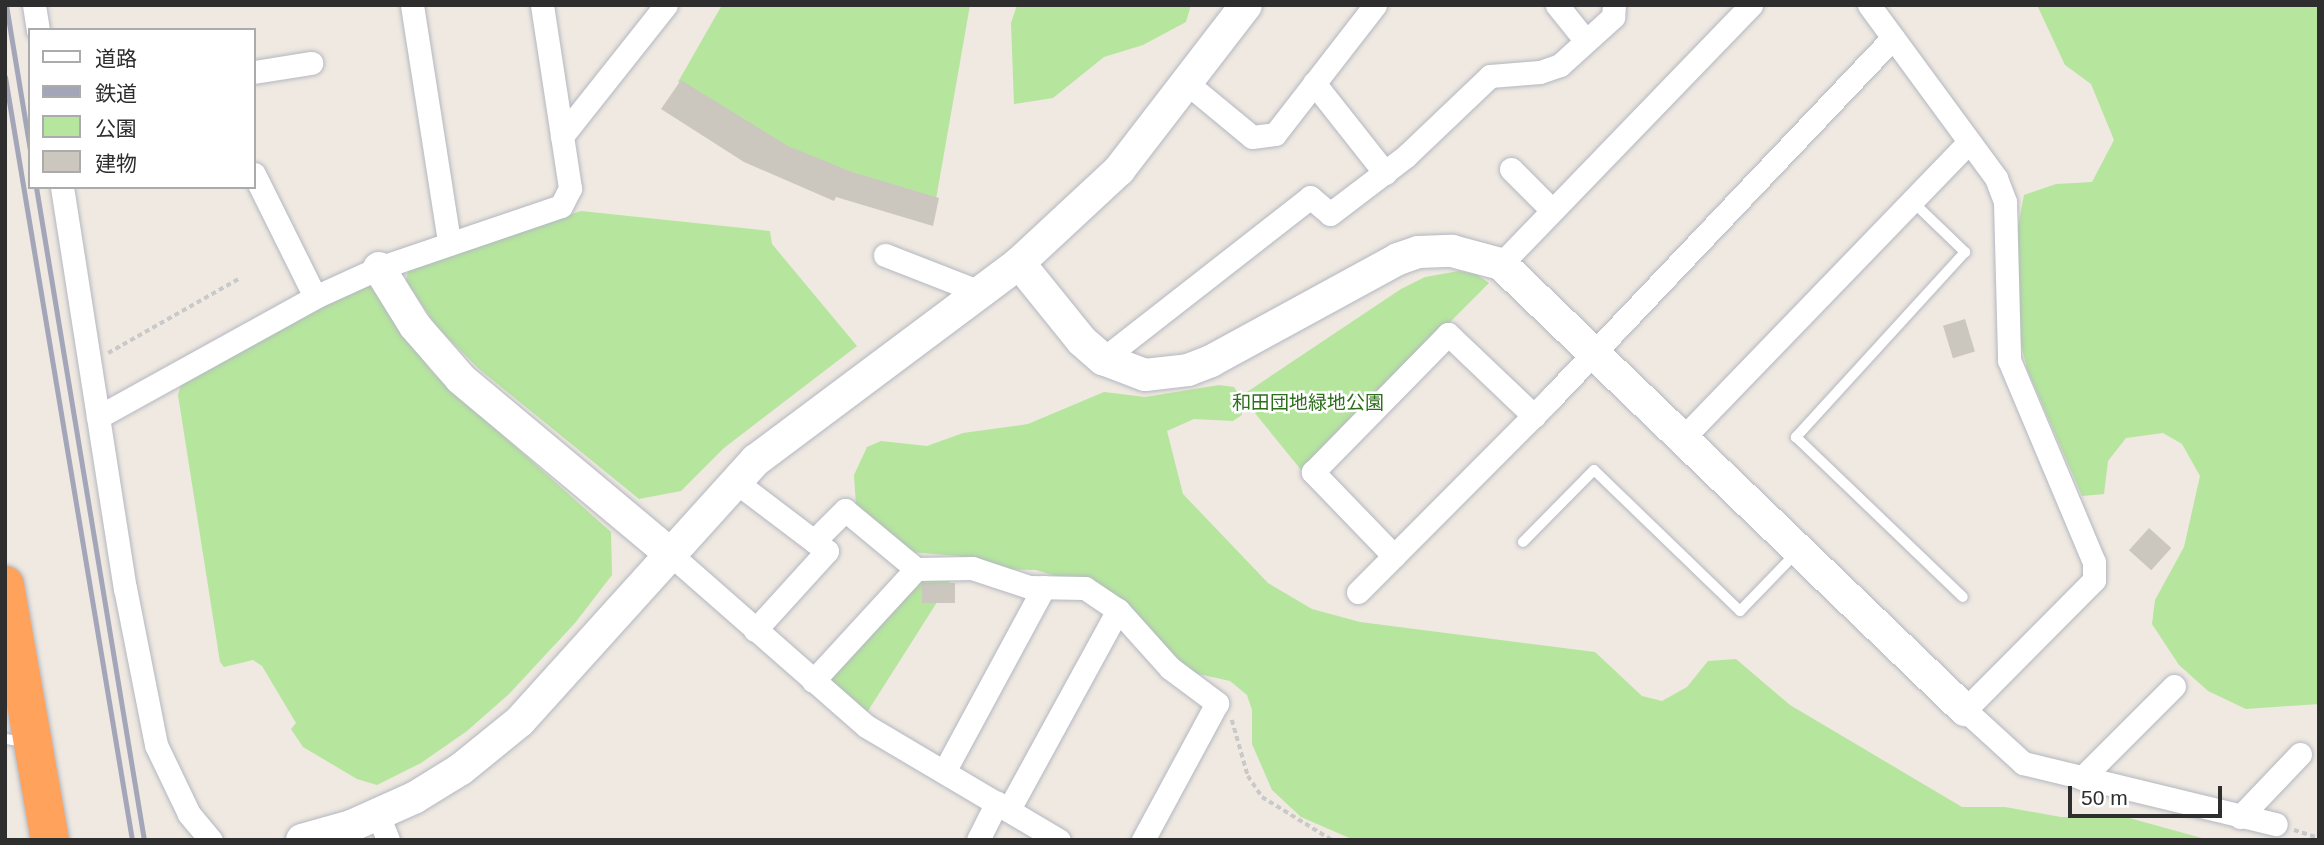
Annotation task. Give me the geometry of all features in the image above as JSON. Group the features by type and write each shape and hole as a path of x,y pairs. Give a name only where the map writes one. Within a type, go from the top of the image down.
{"highway":[{"path":"5,585 19,740 50,840"}],"street":[{"path":"34,5 38,28"},
{"path":"412,5 449,243"},
{"path":"98,417 315,297 379,268 561,206 570,188 542,5"},
{"path":"562,136 666,5"},
{"path":"302,840 383,827 520,721 669,553 777,443 1020,263 1119,170 1188,84 1246,5"},
{"path":"1188,84 1252,137 1275,134 1375,5"},
{"path":"1557,5 1585,40"},
{"path":"1103,359 1310,197 1330,215 1385,173 1490,76 1549,71 1613,17 1614,5"},
{"path":"1501,264 1751,5"},
{"path":"1869,5 1996,178 2006,202 2009,360 2094,562 2094,580 1965,710"},
{"path":"1358,592 1534,416 1893,38"},
{"path":"256,72 311,63"},
{"path":"1314,83 1385,173"},
{"path":"1682,439 1969,142"},
{"path":"1511,169 1552,210"},
{"path":"256,178 315,297"},
{"path":"62,189 98,417 156,745 189,814 211,840"},
{"path":"1020,263 1082,341 1103,359 1145,375 1188,370 1238,348 1398,259 1434,250 1501,264 1798,551 2023,763 2276,824"},
{"path":"885,255 979,292"},
{"path":"379,268 415,326 461,379 669,553 866,726 945,770 1059,840"},
{"path":"1394,556 1312,472 1448,334 1534,416"},
{"path":"736,482 827,551 755,630"},
{"path":"814,541 845,510 916,569 972,568 1029,587 1084,588 1118,610 1170,668 1217,704 1143,840"},
{"path":"813,681 916,569"},
{"path":"945,770 1044,587"},
{"path":"978,840 1003,805 1118,610"},
{"path":"2082,778 2174,686"},
{"path":"2240,817 2300,754"}],"lane":[{"path":"1912,201 1965,252 1796,437 1963,597"},
{"path":"1523,541 1594,470 1740,611 1798,551"}],"path":[{"path":"90,364 240,278"},
{"path":"1217,704 1231,714 1248,776 1262,797 1332,840"}],"green space":[{"path":"722,5 970,5 936,199 888,186 771,141 678,82"},
{"path":"1017,5 1191,5 1186,22 1143,45 1104,57 1053,98 1014,104 1011,23"},
{"path":"2037,5 2319,5 2319,704 2246,709 2208,691 2179,665 2152,624 2155,600 2184,547 2200,476 2182,444 2163,433 2126,438 2108,461 2104,494 2082,496 2027,369 2020,340 2014,248 2024,195 2056,184 2092,182 2114,140 2091,84 2065,65"},
{"path":"581,211 770,231 772,244 857,346 724,448 681,491 639,499 479,369 437,327 406,281 409,265"},
{"name":"和田団地緑地公園","path":"1459,271 1476,274 1489,283 1302,471 1241,396 1401,289 1425,277"},
{"path":"360,282 373,288 432,372 611,532 612,575 575,623 509,694 467,731 421,763 377,785 357,779 303,747 291,729 296,723 262,666 253,660 224,667 220,662 178,395 181,384"},
{"path":"1219,385 1234,387 1242,400 1242,415 1233,421 1194,419 1167,431 1183,494 1268,583 1312,609 1360,622 1595,652 1642,696 1662,701 1687,687 1708,661 1736,659 1790,705 1962,807 2005,807 2061,817 2122,816 2209,840 1354,840 1301,817 1272,790 1252,744 1252,710 1247,695 1230,681 1194,673 1148,631 1059,577 1036,570 994,569 959,556 909,552 856,506 854,475 867,447 881,441 927,446 963,433 1028,424 1104,392 1145,397"},
{"path":"920,577 953,577 866,714 833,684 832,677"}],"building":[{"path":"681,80 788,146 852,172 939,198 933,226 836,197 834,201 744,162 661,109"},
{"path":"1965,319 1975,352 1953,358 1943,326"},
{"path":"2149,528 2171,548 2151,570 2129,550"},
{"path":"922,583 955,583 955,603 922,603"}],"railway":[{"path":"6,5 28,138"},
{"path":"5,77 132,840"},
{"path":"36,189 144,840"}]}
